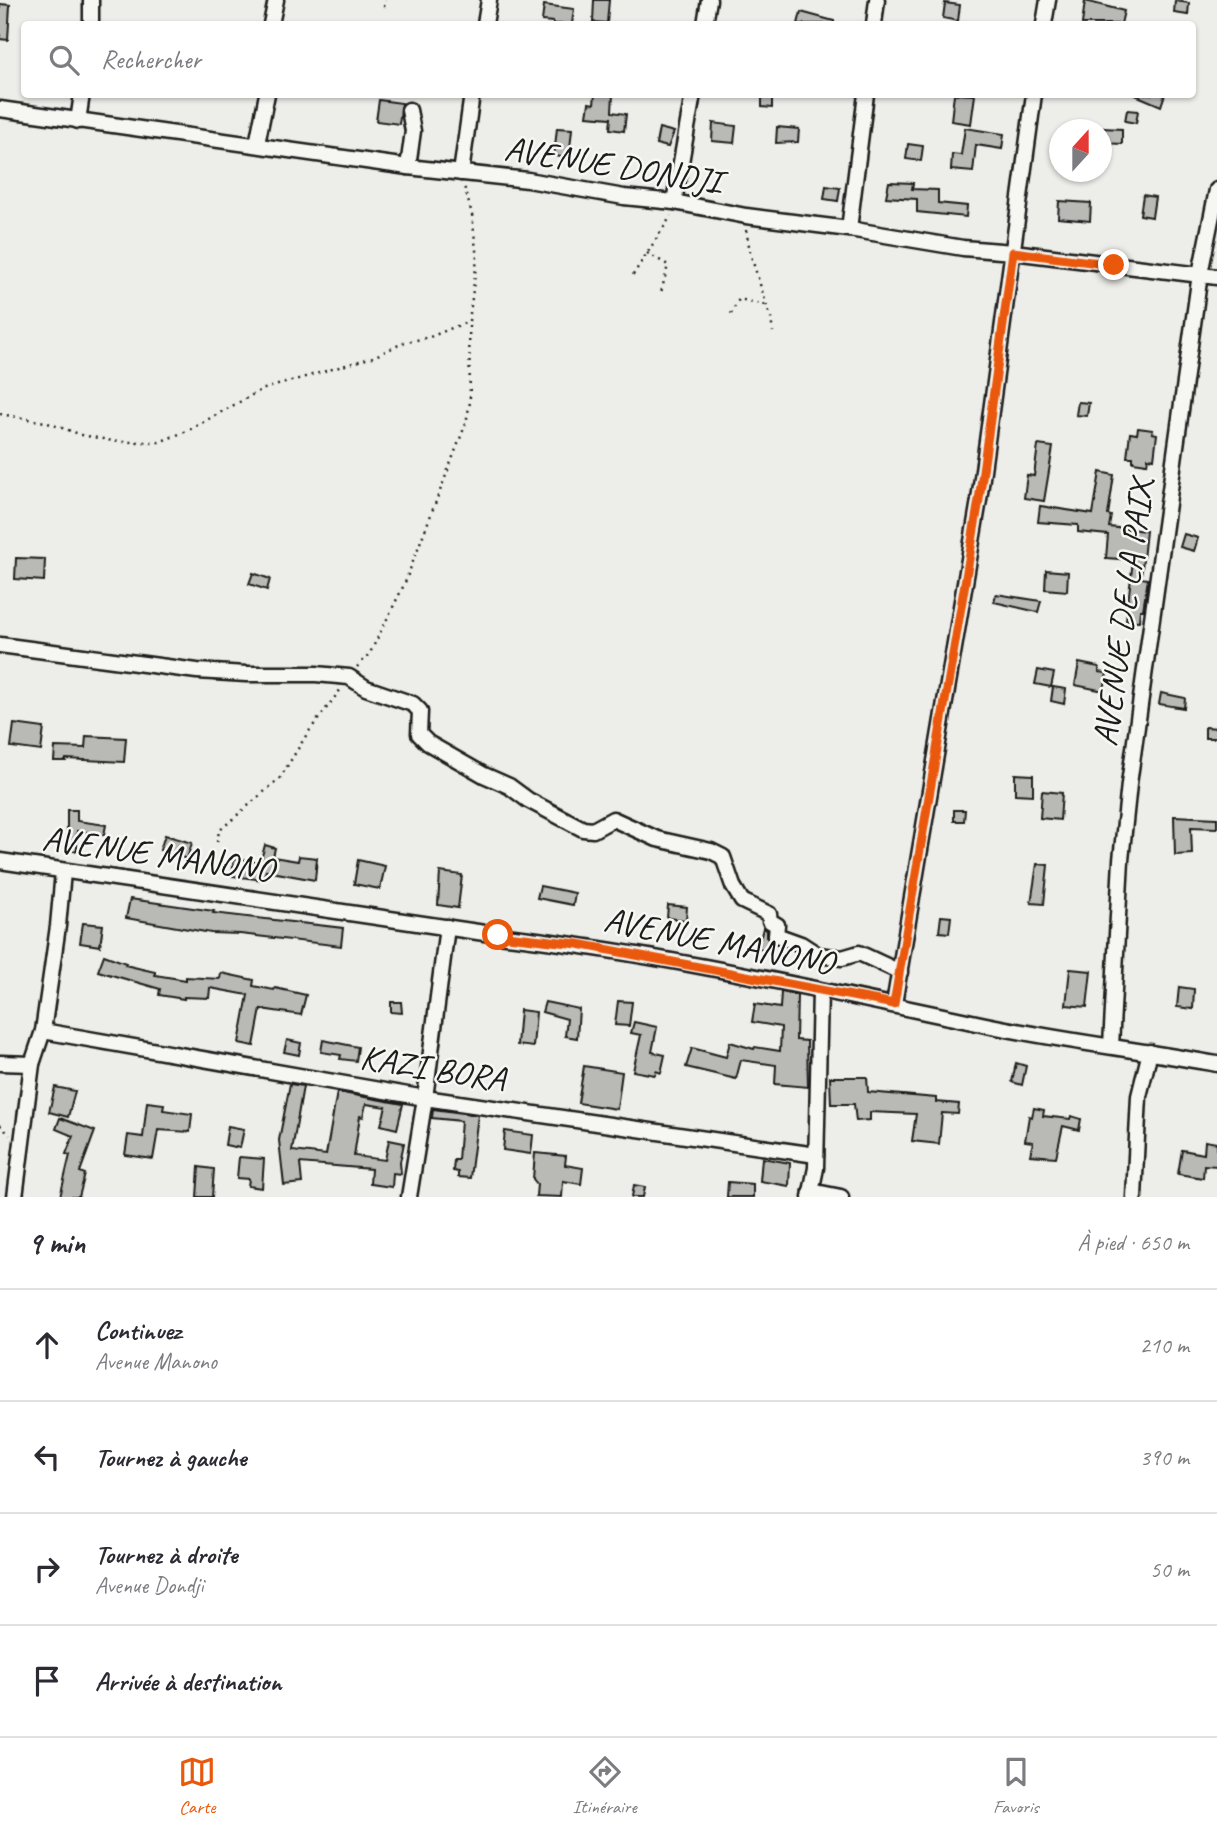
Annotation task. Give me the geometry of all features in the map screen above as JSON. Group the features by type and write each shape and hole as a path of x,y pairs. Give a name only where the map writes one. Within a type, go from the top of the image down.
{"street":[{"path":"91,0 91,21"},
{"path":"272,21 276,0"},
{"path":"486,21 489,0"},
{"path":"706,21 709,0"},
{"path":"874,21 877,0"},
{"path":"1044,21 1048,0"},
{"path":"78,121 81,98"},
{"path":"257,144 266,98"},
{"path":"461,173 471,98"},
{"path":"674,202 692,98"},
{"path":"849,229 865,98"},
{"path":"894,1004 979,500 1033,98"},
{"name":"AVENUE DONDJI","path":"0,109 674,202 746,216 849,229 925,243 1217,277"},
{"path":"408,167 413,131 409,110"},
{"name":"AVENUE DE LA PAIX","path":"1111,1046 1121,860 1129,784 1200,274 1217,190"},
{"path":"0,645 197,671 349,677 366,688 413,704 420,711 419,734 428,743 583,829 593,830 613,819 657,839 710,851 723,857 733,886 742,901 769,914 770,921 777,925 776,935 802,944 818,955 842,958 859,953 900,972"},
{"name":"AVENUE MANONO","path":"0,862 578,944 894,1004 973,1023 1217,1064"},
{"path":"15,1197 32,1065 43,1031 63,872"},
{"path":"409,1197 447,927"},
{"path":"820,991 816,1155 811,1194 841,1197"},
{"name":"KAZI BORA","path":"43,1031 425,1098 816,1155"},
{"path":"1134,1197 1139,1097 1150,1052"},
{"path":"0,1063 32,1065"}],"path":[{"path":"383,7 385,0"},
{"path":"217,842 219,831 280,778 307,734 370,653 404,585 466,424 470,402 469,321 477,259 472,214 461,173"},
{"path":"633,275 672,215 674,202"},
{"path":"746,216 751,256 772,331"},
{"path":"648,253 668,265 661,293"},
{"path":"732,314 739,299 766,305"},
{"path":"0,414 45,422 82,435 118,442 159,442 187,431 261,390 373,357 402,343 430,337 469,321"}],"building":[{"path":"594,0 609,0 607,21 593,21"},
{"path":"1085,1 1124,11 1122,21 1082,21"},
{"path":"1175,1 1189,3 1188,15 1174,13"},
{"path":"945,3 960,5 958,21 943,18"},
{"path":"0,4 10,5 8,40 0,39"},
{"path":"544,5 574,9 572,21 542,21"},
{"path":"801,12 834,21 799,21"},
{"path":"595,98 613,98 612,112 626,114 624,131 610,129 611,118 587,116 589,103 594,104"},
{"path":"762,98 772,98 772,108 762,107"},
{"path":"954,98 975,98 971,124 951,121"},
{"path":"1142,98 1164,98 1161,106"},
{"path":"379,100 402,103 399,124 376,121"},
{"path":"1127,110 1138,111 1136,123 1125,121"},
{"path":"713,123 736,126 734,143 712,141"},
{"path":"777,127 799,129 798,142 776,143"},
{"path":"557,128 572,129 569,158 554,156"},
{"path":"659,128 674,132 668,147 656,144"},
{"path":"965,128 1004,134 1002,149 976,145 973,172 951,170 952,154 961,155"},
{"path":"1112,128 1122,129 1122,144 1112,144"},
{"path":"908,144 923,146 921,161 906,159"},
{"path":"889,182 913,183 912,189 938,190 938,203 967,206 966,217 917,212 917,199 886,197"},
{"path":"826,186 840,188 838,201 824,199"},
{"path":"1143,195 1155,197 1152,217 1140,215"},
{"path":"1059,201 1091,203 1090,221 1058,218"},
{"path":"1078,402 1089,403 1087,416 1076,415"},
{"path":"1138,428 1153,430 1152,433 1157,434 1154,459 1148,458 1147,464 1133,462 1133,457 1127,457 1130,433 1137,434"},
{"path":"1038,445 1053,447 1044,501 1024,498 1027,475 1034,476"},
{"path":"1100,472 1114,475 1108,515 1111,516 1109,527 1146,531 1141,578 1148,579 1139,621 1126,620 1133,560 1106,558 1108,535 1078,532 1078,525 1038,522 1040,506 1093,514"},
{"path":"1184,534 1198,538 1194,551 1180,547"},
{"path":"16,558 45,559 44,581 15,579"},
{"path":"1046,570 1068,572 1067,591 1045,589"},
{"path":"253,573 270,579 267,590 249,584"},
{"path":"996,594 1041,601 1038,612 994,602"},
{"path":"1079,663 1099,667 1099,672 1107,673 1104,691 1075,685"},
{"path":"1038,670 1054,673 1051,687 1035,684"},
{"path":"1053,687 1066,689 1064,704 1051,701"},
{"path":"1161,693 1185,698 1184,708 1159,704"},
{"path":"14,724 44,728 41,751 11,747"},
{"path":"1205,727 1217,728 1217,738 1205,738"},
{"path":"86,736 126,738 124,762 66,759 54,761 55,747 85,748"},
{"path":"1015,774 1033,775 1033,795 1015,794"},
{"path":"1042,791 1062,793 1060,820 1040,818"},
{"path":"67,810 77,810 77,821 106,825 104,835 77,831 77,851 67,851"},
{"path":"954,810 965,810 964,821 954,821"},
{"path":"1174,816 1217,818 1217,828 1191,827 1192,854 1175,855"},
{"path":"165,835 192,843 187,859 160,850"},
{"path":"265,845 275,848 273,857 298,861 299,856 317,858 315,880 266,871 263,880 232,876 234,858 260,863"},
{"path":"358,860 385,866 380,889 354,884"},
{"path":"1037,864 1048,865 1044,904 1031,903"},
{"path":"440,872 462,875 458,908 438,905"},
{"path":"540,886 575,893 573,905 537,898"},
{"path":"130,899 214,911 213,913 343,928 341,946 211,933 126,918"},
{"path":"668,905 687,907 686,920 667,918"},
{"path":"941,916 951,917 949,933 939,932"},
{"path":"83,923 103,925 100,946 80,943"},
{"path":"763,928 767,930 770,942 768,951 758,948"},
{"path":"104,955 126,963 125,965 155,972 155,975 186,980 186,977 220,979 221,973 254,980 253,986 306,995 301,1015 261,1009 254,1046 239,1043 248,995 210,988 209,998 184,999 159,995 160,989 98,971"},
{"path":"1070,969 1091,971 1087,1007 1066,1005"},
{"path":"1179,987 1194,989 1193,1009 1177,1007"},
{"path":"781,992 797,995 796,1040 807,1041 808,1087 775,1084 776,1065 741,1060 736,1079 686,1067 692,1048 726,1057 730,1042 754,1049 780,1051 781,1027 752,1022 755,1004 780,1008"},
{"path":"618,1001 632,1002 629,1026 615,1025"},
{"path":"391,1002 401,1002 402,1013 391,1012"},
{"path":"545,1002 579,1009 577,1038 565,1036 567,1019 542,1012"},
{"path":"520,1010 536,1012 533,1047 517,1045"},
{"path":"634,1022 657,1027 652,1052 665,1055 661,1073 656,1071 655,1075 633,1071 641,1035 631,1033"},
{"path":"287,1040 301,1043 299,1055 284,1052"},
{"path":"323,1040 358,1047 356,1061 321,1052"},
{"path":"1016,1063 1026,1066 1022,1085 1012,1082"},
{"path":"584,1066 622,1072 617,1109 578,1103"},
{"path":"830,1077 867,1077 868,1092 936,1098 936,1102 959,1104 958,1114 942,1113 939,1144 912,1141 916,1114 870,1112 870,1120 856,1121 854,1104 831,1104"},
{"path":"290,1084 303,1086 292,1151 326,1155 337,1092 403,1104 397,1129 381,1125 386,1107 366,1104 363,1117 360,1116 354,1156 385,1160 389,1140 404,1143 400,1162 401,1174 393,1173 392,1187 370,1184 371,1169 300,1163 302,1183 284,1185 279,1140"},
{"path":"55,1087 75,1091 68,1117 49,1112"},
{"path":"147,1102 164,1104 163,1110 192,1114 190,1132 158,1130 153,1159 125,1155 128,1135 143,1137"},
{"path":"1034,1108 1044,1110 1043,1116 1070,1119 1071,1116 1081,1119 1079,1130 1063,1126 1056,1157 1030,1155 1033,1142 1025,1141 1029,1116 1032,1117"},
{"path":"433,1109 478,1115 470,1178 458,1177 458,1172 453,1171 454,1160 458,1160 461,1121 432,1118"},
{"path":"60,1118 95,1131 80,1172 85,1174 79,1197 60,1197 70,1155 66,1154 73,1136 56,1129"},
{"path":"228,1126 244,1129 240,1148 225,1145"},
{"path":"505,1131 533,1135 531,1154 503,1150"},
{"path":"1205,1141 1217,1143 1217,1166 1204,1165 1203,1178 1178,1174 1182,1150 1204,1154"},
{"path":"535,1153 566,1156 565,1165 583,1168 581,1184 563,1181 562,1197 536,1196 537,1184 533,1179"},
{"path":"239,1157 264,1159 262,1188 248,1186 249,1179 237,1178"},
{"path":"762,1158 790,1163 789,1186 760,1181"},
{"path":"199,1167 214,1169 212,1197 197,1197"},
{"path":"728,1182 753,1184 753,1197 727,1197"},
{"path":"634,1185 645,1187 643,1197 632,1197"}],"route":[{"path":"498,935 578,944 894,1004 979,500 1013,252 1114,265"}]}
